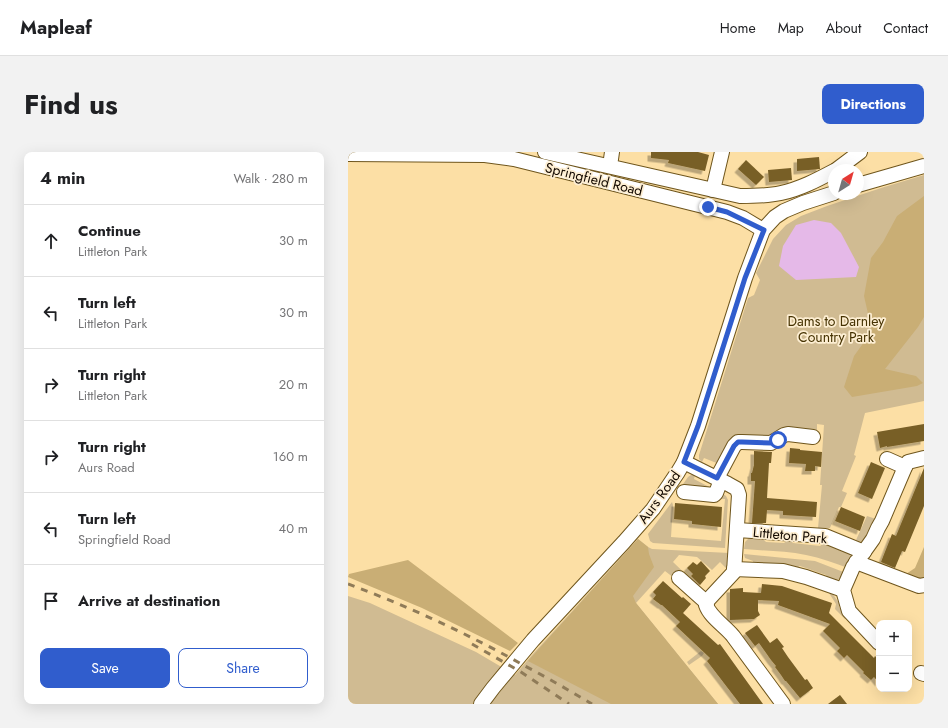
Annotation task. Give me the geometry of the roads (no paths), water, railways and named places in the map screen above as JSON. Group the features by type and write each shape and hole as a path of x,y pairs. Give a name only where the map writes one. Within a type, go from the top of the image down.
{"street":[{"path":"545,152 740,196 760,196 781,193 801,187 828,175"},
{"path":"610,166 612,152"},
{"path":"713,190 722,152"},
{"path":"844,164 860,152"},
{"name":"Springfield Road","path":"348,154 514,155 727,212 764,230"},
{"path":"864,183 924,166"},
{"name":"Aurs Road","path":"481,704 534,640 653,509 684,462 698,426 745,278 764,230 775,217 784,211 803,202 828,195"},
{"path":"684,492 714,495 716,493 719,479 734,446 738,442 771,443 788,434 813,436"},
{"path":"876,640 850,611 843,590 853,567 873,539 908,462 924,458"},
{"path":"887,459 905,467"},
{"name":"Littleton Park","path":"684,462 737,489 739,495 734,569"},
{"name":"Littleton Park","path":"737,530 825,536 860,557 877,570 919,586 924,585"},
{"path":"783,704 728,629 711,614 706,605 708,600 734,572 734,569 783,571 806,577 843,590"},
{"path":"679,578 707,603"}],"railway":[{"path":"348,584 416,611 461,632 504,654 592,704"},
{"path":"472,644 521,672 569,704"}],"park label":[{"name":"Dams to Darnley Country Park","path":"836,330"}]}
